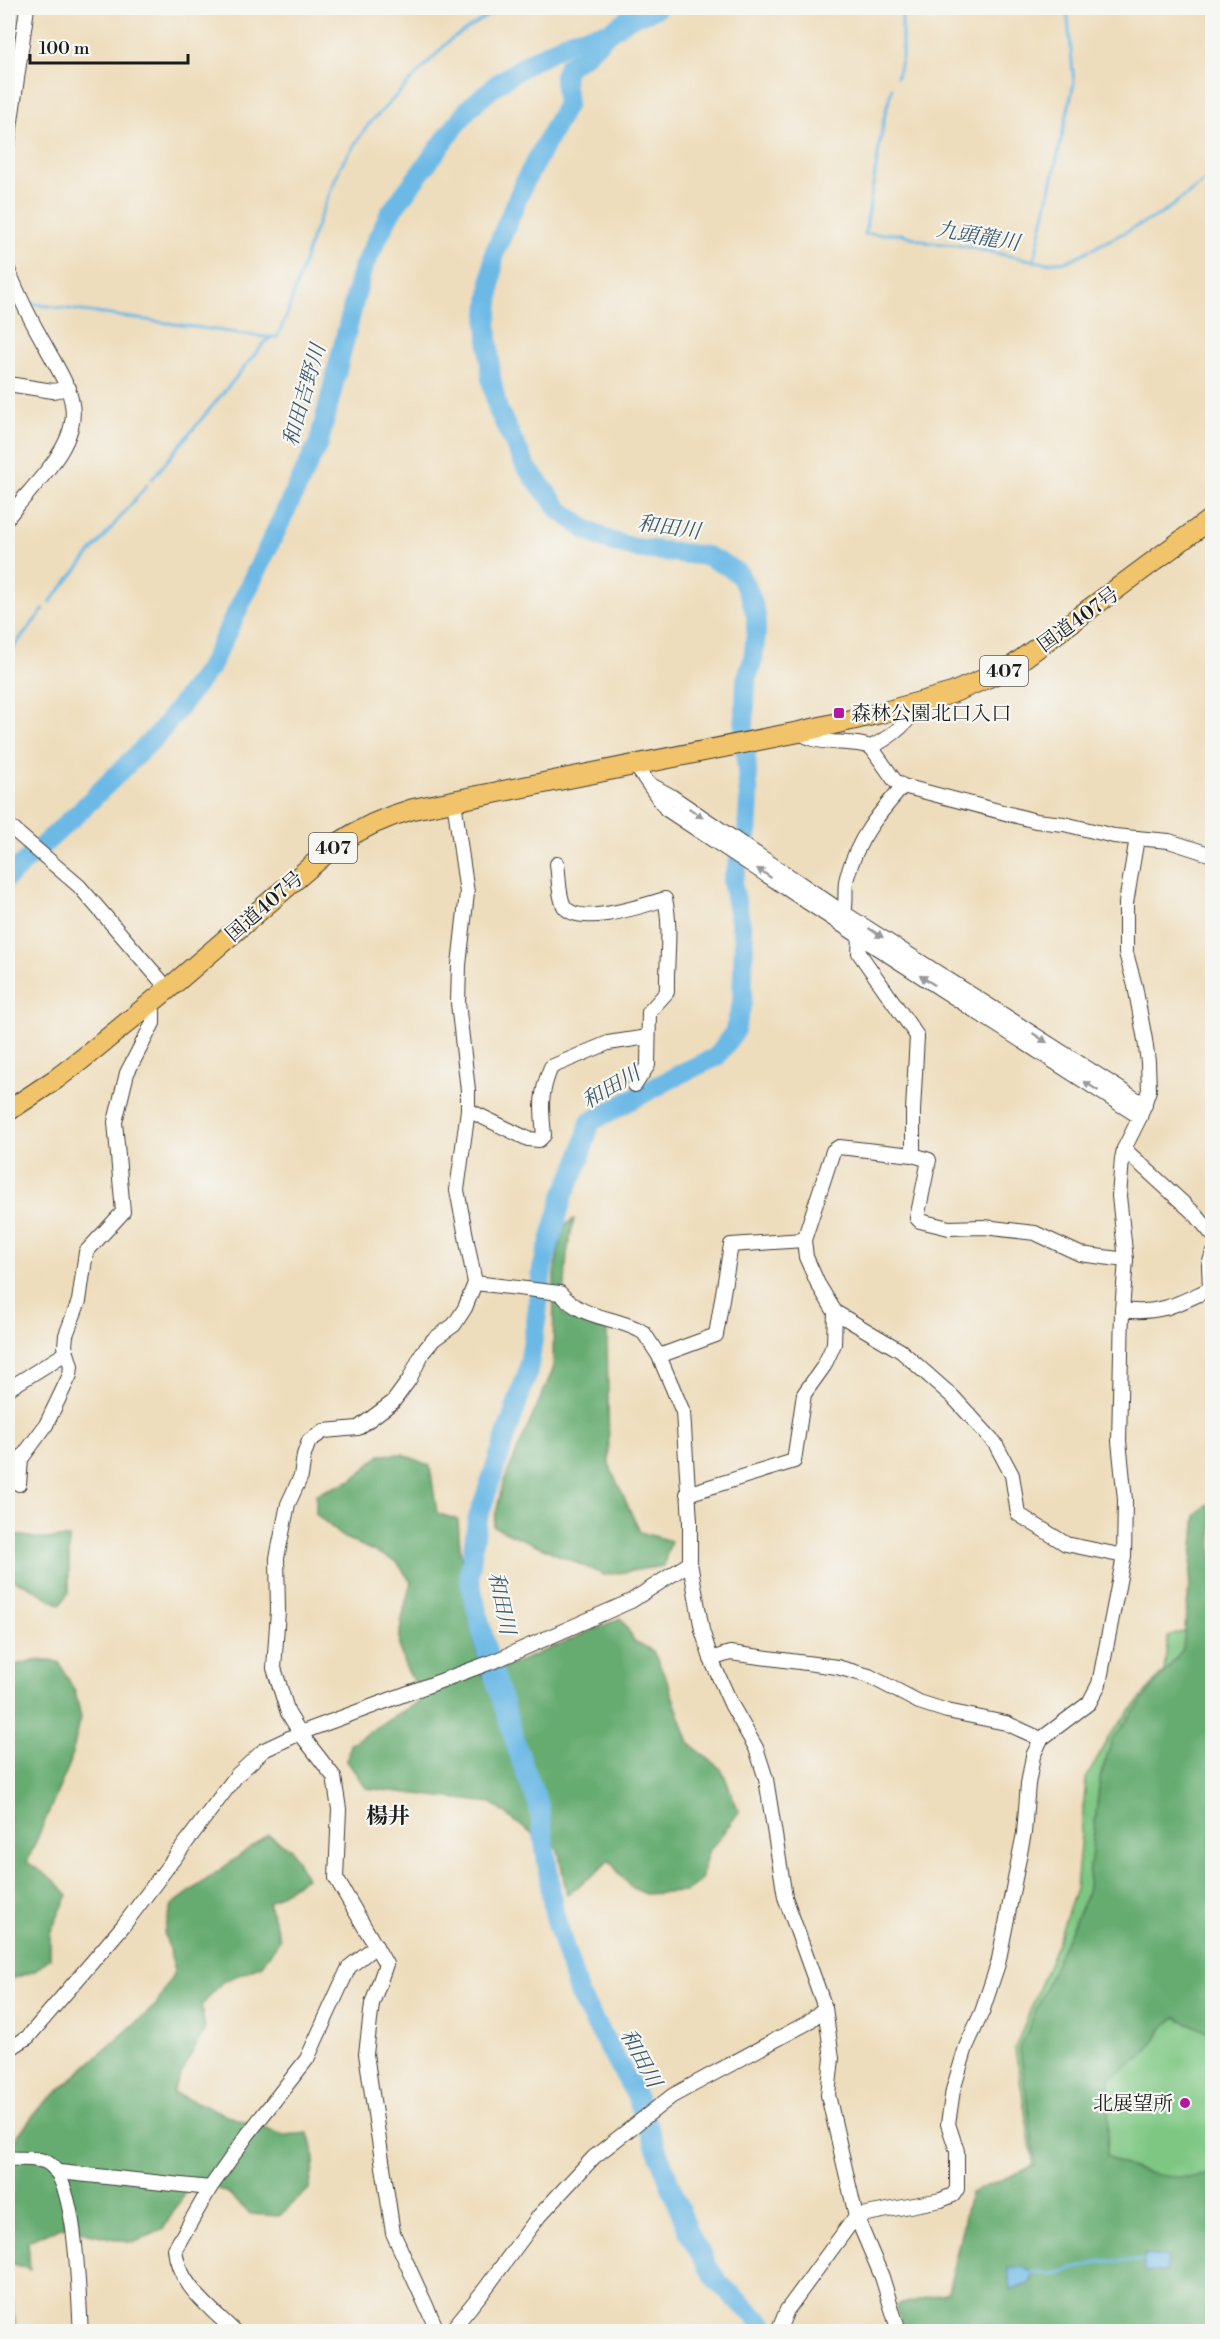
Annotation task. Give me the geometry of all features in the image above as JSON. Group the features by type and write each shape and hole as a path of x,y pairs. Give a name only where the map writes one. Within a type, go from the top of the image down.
{"highway":[{"name":"国道407号","path":"8,1111 56,1079 168,989 337,844 393,814 799,732 952,693 1010,668 1212,518"}],"street":[{"path":"8,142 27,8"},
{"path":"8,270 30,317 69,388 73,409 72,421 62,449 8,517"},
{"path":"8,384 53,391 69,388"},
{"path":"871,747 881,742 913,716 920,702"},
{"path":"799,732 809,739 857,742 871,747 895,781 903,786 1036,821 1064,824 1114,836 1169,841 1212,855"},
{"path":"636,766 666,809 1142,1111"},
{"path":"841,918 846,879 859,845 871,823 903,786"},
{"path":"438,2331 393,2233 366,2054 372,2004 386,1964 336,1878 339,1809 334,1777 300,1734 288,1713 274,1668 278,1611 277,1558 288,1504 301,1476 309,1441 324,1431 358,1428 393,1402 409,1380 423,1352 434,1339 454,1325 465,1308 475,1283 458,1190 468,1110 468,1090 458,1003 459,964 467,893 454,801"},
{"path":"8,825 55,864 89,897 168,989"},
{"path":"778,2331 787,2310 856,2216 941,2200 953,2195 957,2189 957,2151 948,2124 953,2090 966,2047 982,2012 998,1964 1024,1833 1028,1784 1034,1756 1041,1739 1089,1703 1099,1684 1124,1556 1125,1500 1119,1441 1122,1310 1126,1260 1119,1196 1124,1149 1149,1090 1148,1062 1135,986 1126,953 1126,903 1137,838"},
{"path":"557,864 562,899 572,913 612,915 664,899 669,920 666,956 667,992 649,1012 648,1065 635,1085"},
{"path":"841,918 860,937 1142,1111"},
{"path":"860,937 859,953 917,1036 913,1155"},
{"path":"18,1484 21,1459 46,1425 70,1375 71,1366 66,1353 66,1335 79,1301 86,1252 123,1212 115,1122 127,1073 153,1023 150,1003"},
{"path":"468,1110 528,1139 539,1140 544,1135 540,1103 543,1085 551,1067 608,1043 648,1037"},
{"path":"687,1494 794,1461 804,1394 824,1366 834,1344 835,1312 806,1257 804,1240 833,1151 839,1147 913,1155 929,1160 917,1218 920,1221 949,1228 984,1227 1035,1233 1080,1254 1126,1260"},
{"path":"1124,1149 1196,1215 1212,1234"},
{"path":"659,1356 717,1335 731,1245 804,1240"},
{"path":"1122,1310 1145,1313 1173,1306 1211,1291 1209,1265 1212,1255"},
{"path":"475,1283 560,1293 572,1306 582,1312 639,1329 659,1356 683,1412 690,1521 690,1563 695,1602 711,1659 731,1704 756,1748 766,1779 785,1897 825,2008 832,2058 828,2095 856,2216 882,2277 899,2331"},
{"path":"835,1312 902,1351 952,1397 995,1443 1012,1475 1018,1514 1066,1544 1124,1556"},
{"path":"8,1389 66,1353"},
{"path":"8,2050 28,2037 123,1926 237,1775 264,1750 300,1734 497,1660 632,1601 690,1563"},
{"path":"711,1659 730,1653 837,1667 868,1676 947,1711 1006,1724 1041,1739"},
{"path":"236,2331 194,2291 181,2272 175,2249 210,2188 248,2134 307,2059 349,1967 376,1946"},
{"path":"450,2331 485,2289 539,2216 601,2151 672,2096 807,2023 825,2008"},
{"path":"8,2158 46,2161 59,2172 69,2206 75,2241 81,2331"},
{"path":"59,2172 210,2188"}],"green space":[{"path":"574,1219 567,1253 563,1315 607,1328 609,1465 640,1532 671,1541 663,1566 604,1575 493,1526 503,1483 553,1370 554,1274 563,1226"},
{"path":"403,1454 430,1466 437,1513 458,1520 467,1599 483,1677 621,1618 635,1642 653,1651 667,1680 689,1743 722,1770 739,1812 707,1854 701,1880 685,1892 645,1894 629,1886 609,1860 567,1895 558,1849 526,1830 492,1803 366,1788 347,1761 350,1744 426,1697 406,1668 400,1648 401,1623 411,1582 397,1562 343,1537 316,1514 316,1494 352,1480 380,1455"},
{"path":"1208,1504 1212,1517 1212,2037 1207,2032 1176,2017 1164,2027 1145,2054 1110,2078 1107,2156 1132,2168 1158,2175 1185,2177 1212,2174 1212,2331 905,2331 895,2306 948,2292 970,2193 1036,2165 1020,2049 1087,1894 1100,1778 1112,1740 1183,1649 1196,1515"},
{"path":"8,1533 39,1539 69,1538 69,1592 60,1605 27,1585 8,1579"},
{"path":"1212,1620 1212,2331 920,2332 998,2293 999,2213 1033,2163 1015,2048 1055,1949 1076,1889 1086,1779 1110,1735 1164,1671 1168,1637"},
{"path":"34,1660 59,1662 75,1692 81,1717 70,1763 27,1862 54,1880 68,1895 50,1933 50,1958 35,1971 8,1980 8,1667"},
{"path":"268,1835 291,1849 306,1878 268,1902 280,1939 262,1965 222,1982 201,2006 205,2029 172,2092 239,2120 284,2135 308,2133 315,2159 309,2189 279,2216 250,2214 228,2193 195,2178 162,2230 133,2243 61,2227 28,2241 30,2270 8,2262 8,2148 39,2108 156,2005 175,1970 164,1932 172,1905"},
{"path":"8,2266 16,2331 8,2331"}],"water":[{"path":"1144,2254 1167,2258 1166,2272 1144,2272"},
{"path":"1023,2267 1033,2273 1031,2282 1010,2290 1008,2268"}],"waterway":[{"name":"和田吉野川","path":"27,303 277,337 287,315 312,237 341,165 368,125 450,40 500,8"},
{"name":"和田吉野川","path":"8,877 80,811 159,733 210,667 319,442 362,270 390,213 469,108 497,84 527,64 572,40 609,32 628,19 657,8"},
{"name":"九頭龍川","path":"897,77 902,57 903,8"},
{"path":"1034,261 1074,83 1067,8"},
{"name":"和田川","path":"609,32 584,56 568,66 564,76 567,104 525,181 494,254 487,323 491,379 498,410 526,467 560,510 585,529 607,540 635,548 707,556 739,574 750,595 756,615 756,634 753,660 746,680 744,729 749,800 747,836 732,882 744,940 742,1004 734,1033 716,1057 590,1122 579,1162 563,1196 542,1269 528,1371 477,1521 469,1577 488,1656 521,1760 539,1806 554,1913 579,1995 636,2095 688,2231 707,2266 720,2284 772,2332"},
{"name":"九頭龍川","path":"892,88 884,118 865,234 902,234 930,243 957,245 1045,263 1068,261 1161,214 1212,176"},
{"name":"和田吉野川","path":"8,299 18,301"},
{"path":"152,479 266,341 271,338"},
{"path":"50,602 147,485"},
{"path":"8,654 44,609"},
{"path":"1033,2273 1054,2274 1104,2261 1144,2261"}],"place":[{"name":"森林公園北口入口","path":"839,713"},
{"name":"北展望所","path":"1185,2103"}],"district":[{"name":"楊井","path":"388,1815"}]}
